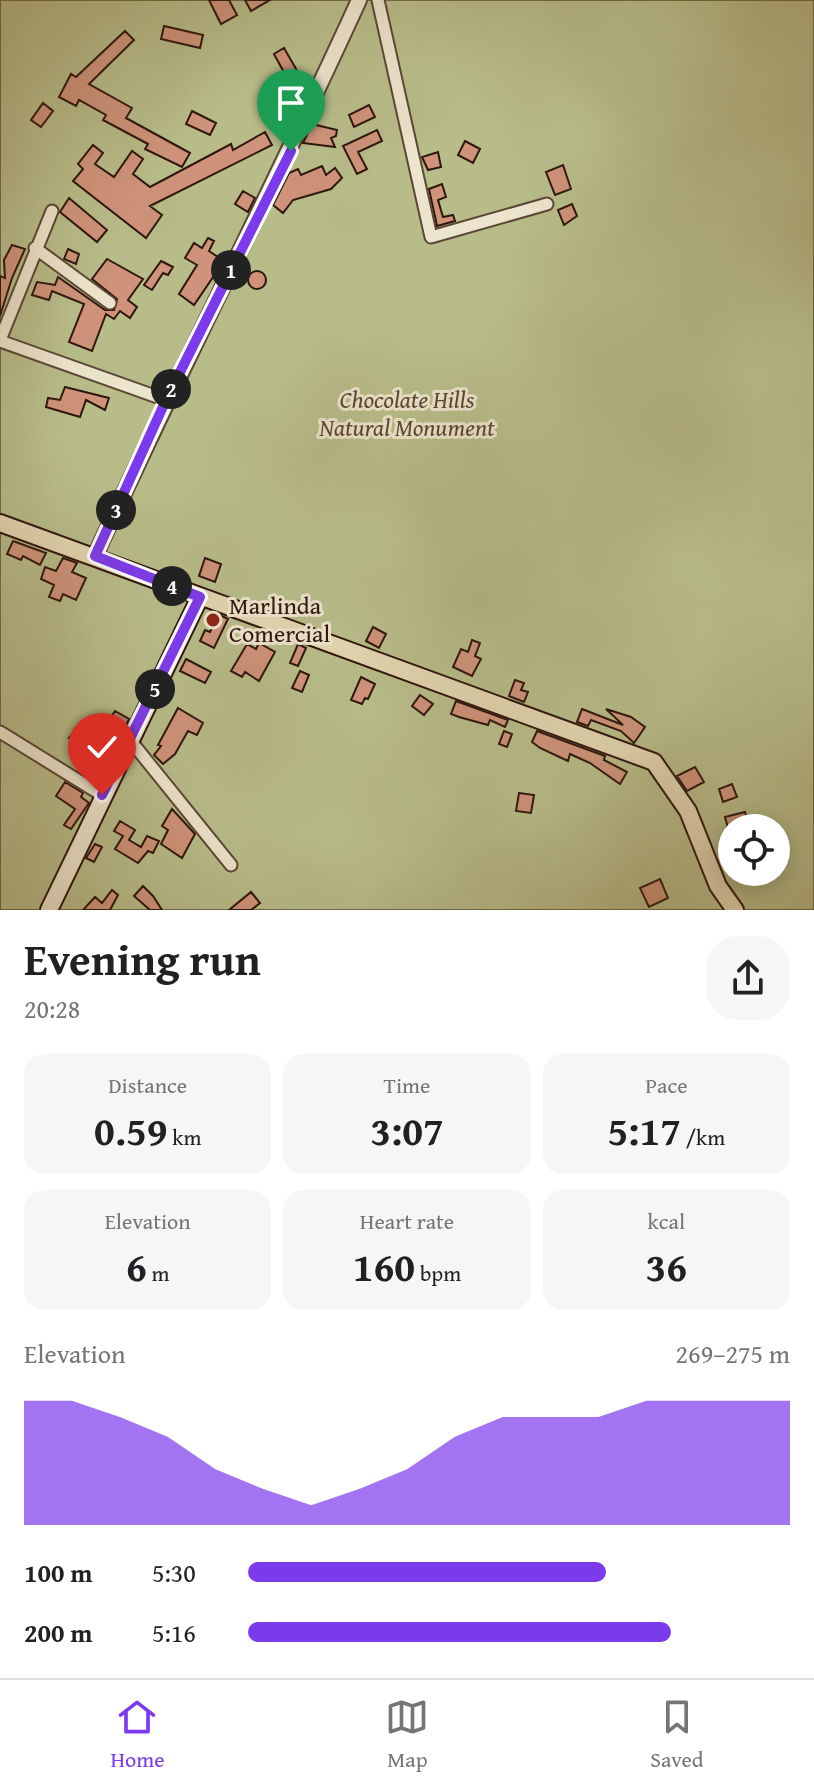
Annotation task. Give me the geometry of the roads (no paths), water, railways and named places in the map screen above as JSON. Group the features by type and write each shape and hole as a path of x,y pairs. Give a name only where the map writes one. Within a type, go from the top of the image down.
{"main road":[{"path":"0,523 654,762 688,811 718,886 735,910"},
{"path":"49,910 200,597"}],"street":[{"path":"95,556 166,400 291,151 359,0"},
{"path":"378,0 431,237 547,204"},
{"path":"52,211 0,340 166,400"},
{"path":"35,248 110,303"},
{"path":"0,732 102,795"},
{"path":"130,740 231,865"}],"place":[{"name":"Marlinda Comercial","path":"213,620"}],"park label":[{"name":"Chocolate Hills Natural Monument","path":"407,414"}]}
